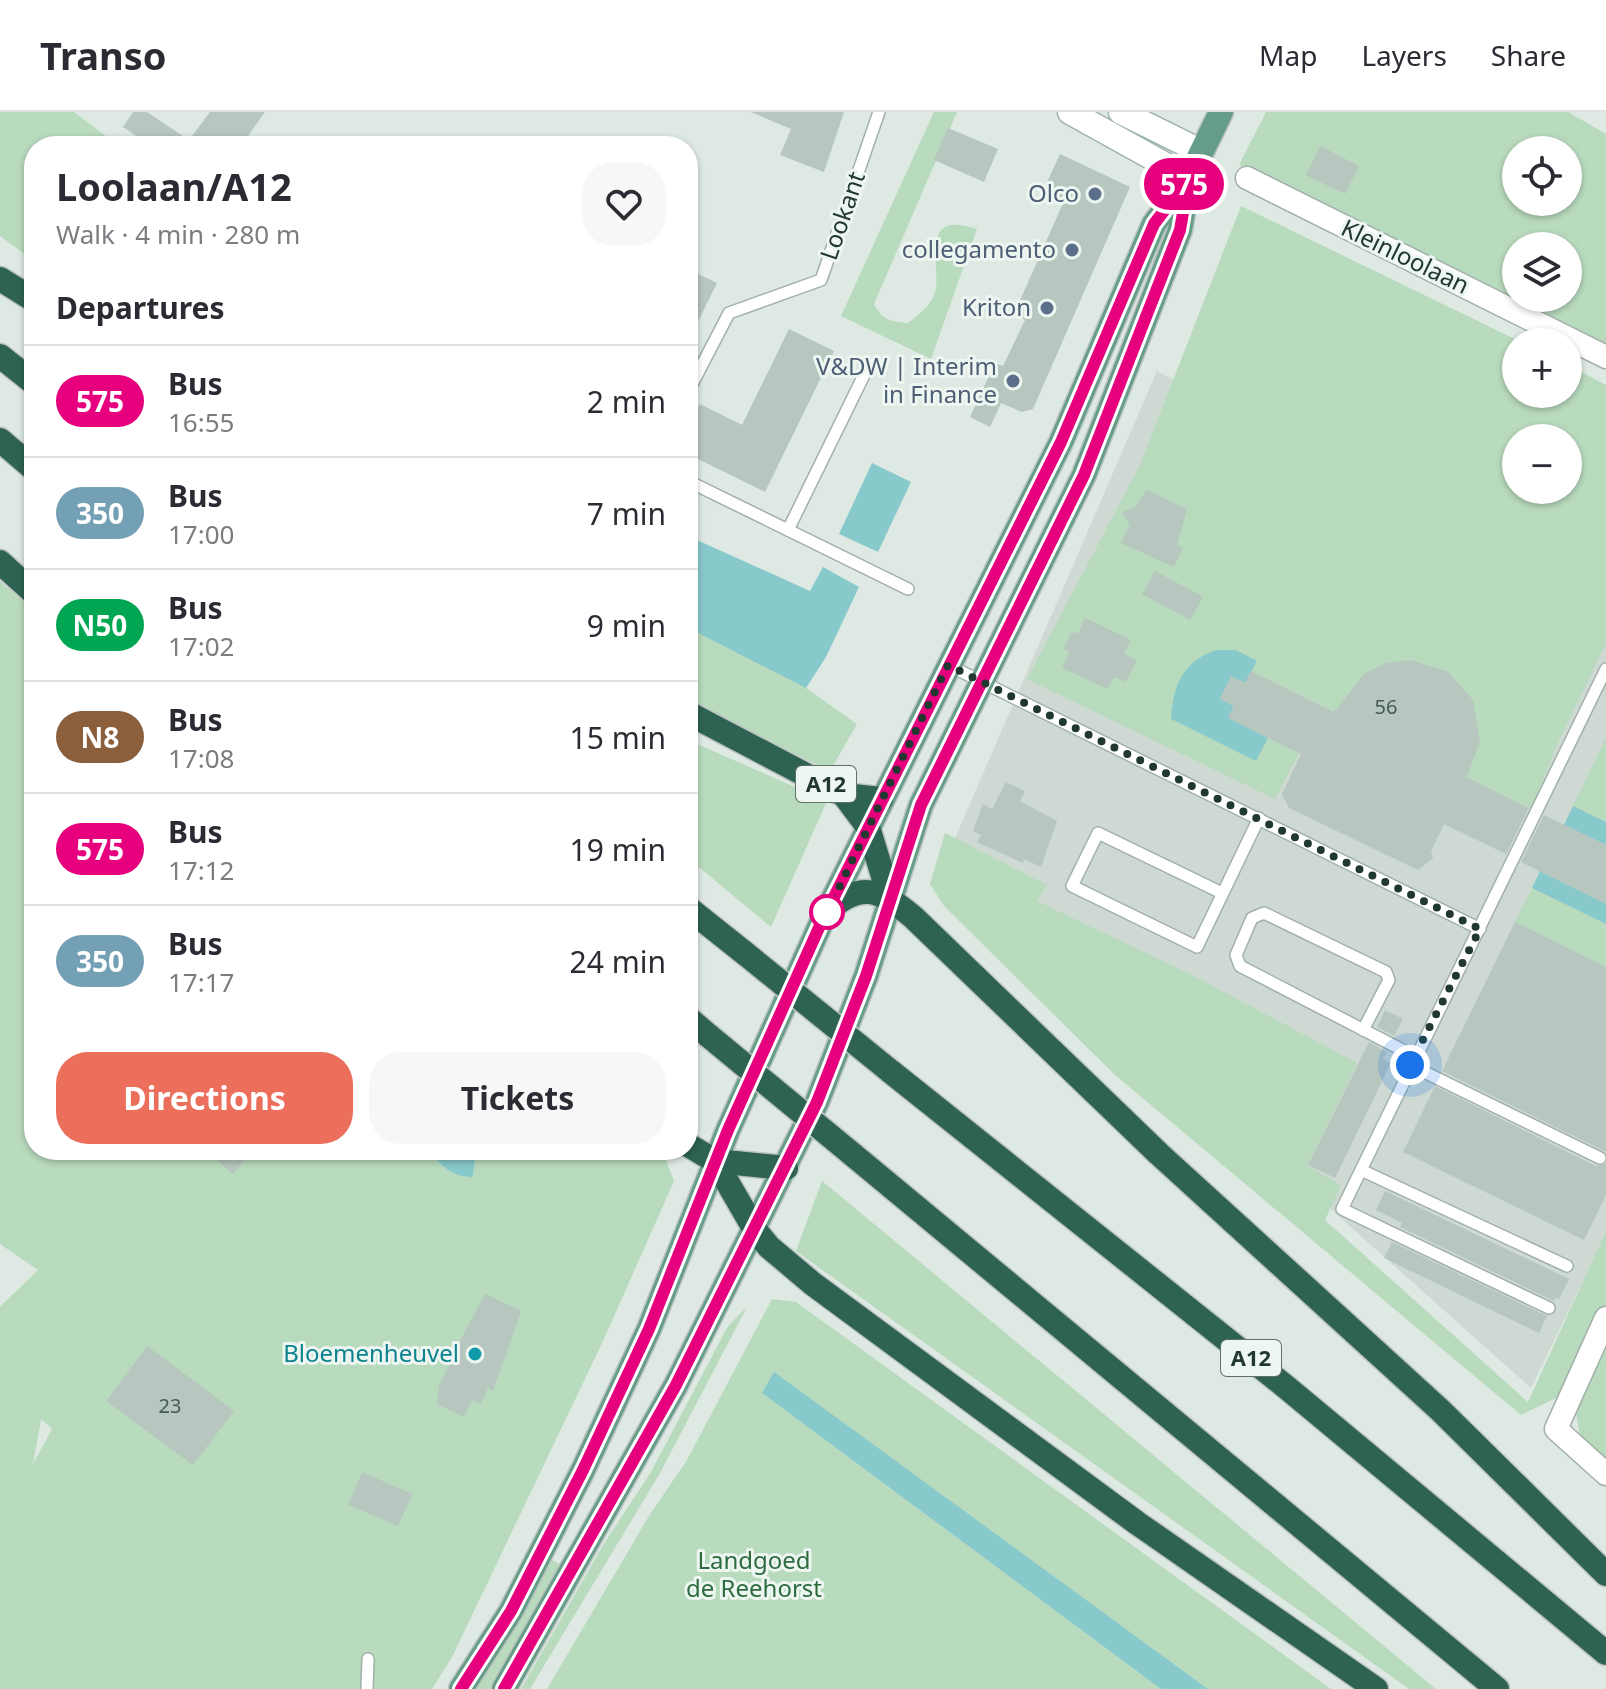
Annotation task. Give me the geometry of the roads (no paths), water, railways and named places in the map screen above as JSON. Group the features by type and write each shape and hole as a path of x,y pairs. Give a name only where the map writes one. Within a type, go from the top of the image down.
{"highway":[{"path":"0,279 24,294"},
{"path":"0,356 24,375"},
{"path":"0,440 24,460"},
{"path":"0,562 24,584"},
{"name":"A12","path":"698,718 844,795 881,799"},
{"name":"A12","path":"844,795 868,827"},
{"path":"868,827 890,899"},
{"path":"827,911 854,893 866,891 890,899 947,948 1159,1154 1440,1410 1606,1574"},
{"name":"A12","path":"698,916 1286,1387 1606,1653"},
{"path":"698,1027 1497,1689"},
{"path":"698,1151 715,1161 786,1168"},
{"path":"715,1161 755,1230 769,1247 813,1284 959,1394 1376,1689"}],"main road":[{"path":"461,1689 511,1611 583,1470 649,1329 715,1161 827,911 1061,442 1154,224 1189,178 1221,112"},
{"path":"504,1689 604,1518 786,1168 846,1033 921,805 1031,588 1084,475 1180,230 1189,178"}],"street":[{"path":"1070,112 1189,178"},
{"path":"1121,112 1202,152"},
{"name":"Kleinloolaan","path":"1247,178 1606,357"},
{"path":"1606,1318 1556,1429 1606,1474"}],"lane":[{"name":"Lookant","path":"698,373 729,313 821,280 879,112"},
{"path":"788,530 864,375"},
{"path":"698,486 908,589"},
{"path":"948,665 1480,929"},
{"path":"1549,1308 1342,1209 1412,1060 1480,929 1606,669"},
{"path":"1222,893 1098,833 1072,886 1197,947 1259,818"},
{"path":"1363,1030 1389,980 1386,972 1264,913 1252,918 1236,955 1240,966 1600,1158"},
{"path":"1361,1170 1567,1266"},
{"path":"367,1689 368,1659"}],"water":[{"path":"872,463 911,482 878,552 839,534"},
{"path":"698,541 810,591 823,567 859,587 826,657 806,688 698,633"},
{"path":"1216,650 1236,650 1257,661 1245,683 1231,677 1220,699 1234,706 1229,718 1268,738 1256,761 1171,719 1177,686 1187,668"},
{"path":"1573,806 1606,822 1606,845 1564,825"},
{"path":"1540,871 1606,903 1606,924 1532,888"},
{"path":"475,1160 473,1177 448,1170 438,1161"},
{"path":"774,1372 1208,1689 1161,1689 762,1393"}],"place":[{"name":"Olco","path":"1095,194"},
{"name":"collegamento","path":"1072,250"},
{"name":"Kriton","path":"1047,308"},
{"name":"V&DW | Interim in Finance","path":"1013,381"},
{"name":"Bloemenheuvel","path":"475,1354"}],"park label":[{"name":"Landgoed de Reehorst","path":"754,1575"}]}
